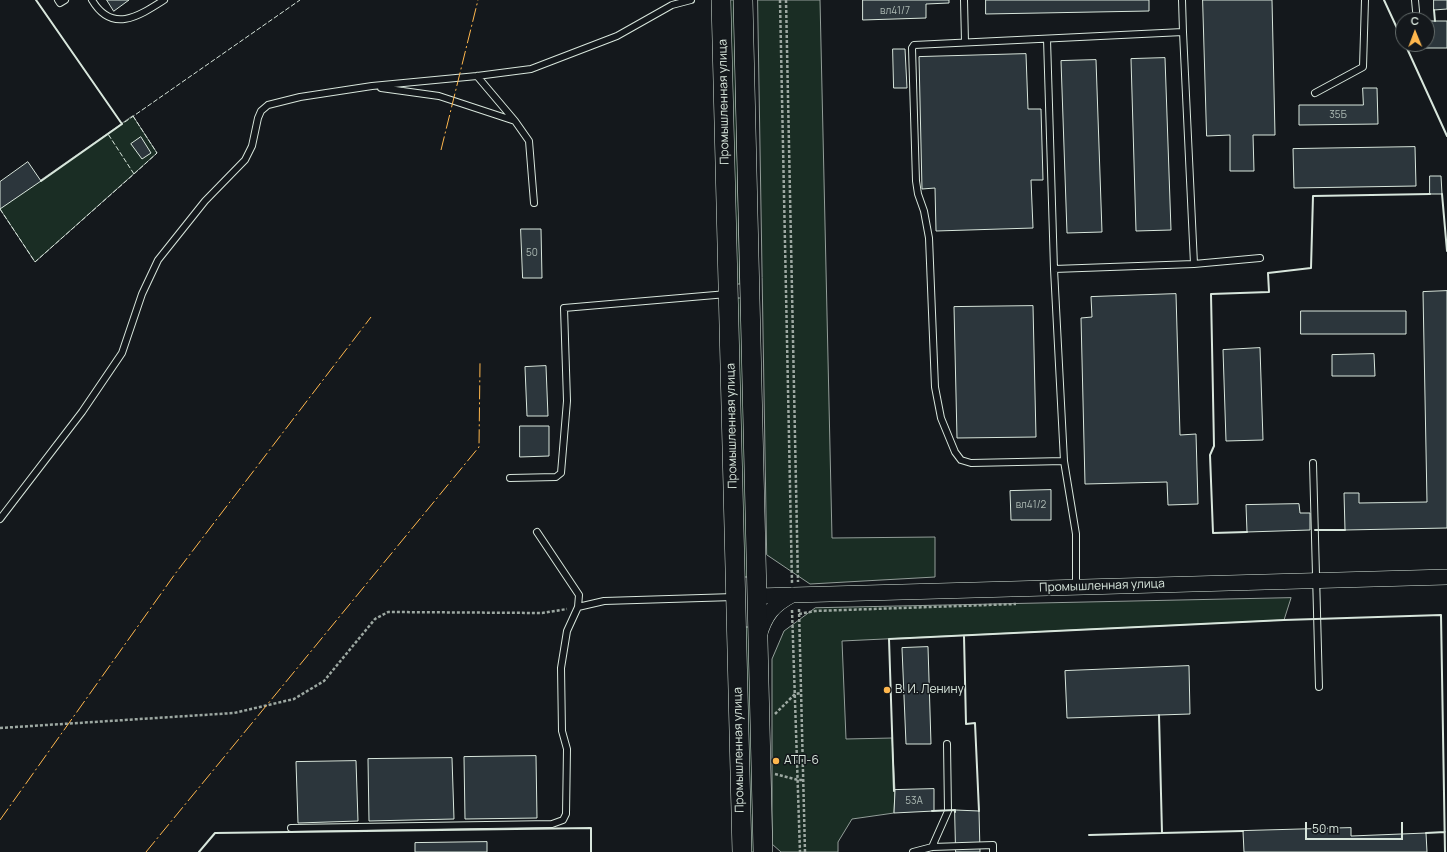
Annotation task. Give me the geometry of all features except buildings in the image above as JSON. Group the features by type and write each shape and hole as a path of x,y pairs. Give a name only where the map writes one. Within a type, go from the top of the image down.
{"main road":[{"name":"Промышленная улица","path":"721,0 742,852"},
{"name":"Промышленная улица","path":"743,0 763,852"},
{"path":"728,294 750,293"},
{"path":"736,597 757,596"}],"street":[{"name":"Промышленная улица","path":"757,596 1447,577"},
{"path":"758,640 763,623 772,610 780,601 795,595"}],"lane":[{"path":"58,0 60,3 64,0"},
{"path":"92,0 107,16 121,20 140,15 164,0"},
{"path":"0,518 82,412 122,352 142,294 158,260 205,201 244,160 252,146 261,111 268,105 300,97 372,86 477,76 531,69 617,36 672,5 691,0"},
{"path":"964,0 965,42"},
{"path":"1182,0 1194,264"},
{"path":"1315,93 1363,67 1365,0"},
{"path":"1415,0 1416,11"},
{"path":"1064,461 971,463 961,460 955,452 941,418 936,387 929,238 916,181 912,48 914,45 1183,32"},
{"path":"1047,38 1054,269 1064,461 1076,534 1076,587"},
{"path":"477,76 515,121 529,141 534,203"},
{"path":"372,86 439,96 515,121"},
{"path":"1054,269 1194,264 1260,258"},
{"path":"510,478 556,477 561,473 567,401 564,308 728,294"},
{"path":"1313,463 1319,688"},
{"path":"291,828 552,824 563,820 566,814 566,749 562,731 561,668 567,631 578,607 579,595 537,532"},
{"path":"578,607 604,600 736,597"},
{"path":"932,847 948,811 947,744"},
{"path":"914,852 932,847 993,845 993,852"}],"path":[{"path":"780,0 795,595 801,693 805,852"},
{"path":"786,0 795,595 795,694 800,852"},
{"path":"0,728 234,713 294,700 324,681 375,619 388,612 542,613 578,607"},
{"path":"795,694 801,693"},
{"path":"771,773 803,780"}],"green space":[{"path":"728,0 734,0 740,284 735,284"},
{"path":"758,0 820,0 832,538 935,537 935,577 810,584 767,555"},
{"path":"133,116 157,153 35,262 0,209"},
{"path":"734,298 741,298 748,577 742,577"},
{"path":"1291,598 1284,620 842,641 846,739 892,738 895,790 894,813 852,819 838,842 838,852 781,852 772,844 772,659 784,631 815,608"},
{"path":"743,627 751,627 756,852 749,852"}],"fence":[{"path":"36,0 122,124 300,0"},
{"path":"133,116 157,153 134,174"},
{"path":"0,209 35,262 134,174 108,134"}],"wall":[{"path":"36,0 122,124 41,181"},
{"path":"1384,0 1395,24"},
{"path":"1409,52 1447,136"},
{"path":"1247,532 1213,533 1210,455 1214,446 1211,294 1269,292 1268,273 1311,268 1313,196 1430,194"},
{"path":"1442,194 1447,251"},
{"path":"1315,530 1345,530"},
{"path":"894,791 889,639 1284,620 1441,615 1445,852"},
{"path":"964,636 966,724 975,723 979,811"},
{"path":"1159,715 1162,833 1243,831"},
{"path":"932,811 955,810 955,812"},
{"path":"199,852 215,833 591,828 591,852"},
{"path":"1426,833 1445,832"},
{"path":"1089,835 1162,833"}],"power":[{"path":"441,150 478,0"},
{"path":"0,820 175,574 371,317"},
{"path":"146,852 479,447 480,363"}],"place":[{"name":"В. И. Ленину","path":"887,690"},
{"name":"АТП-6","path":"776,761"}]}
